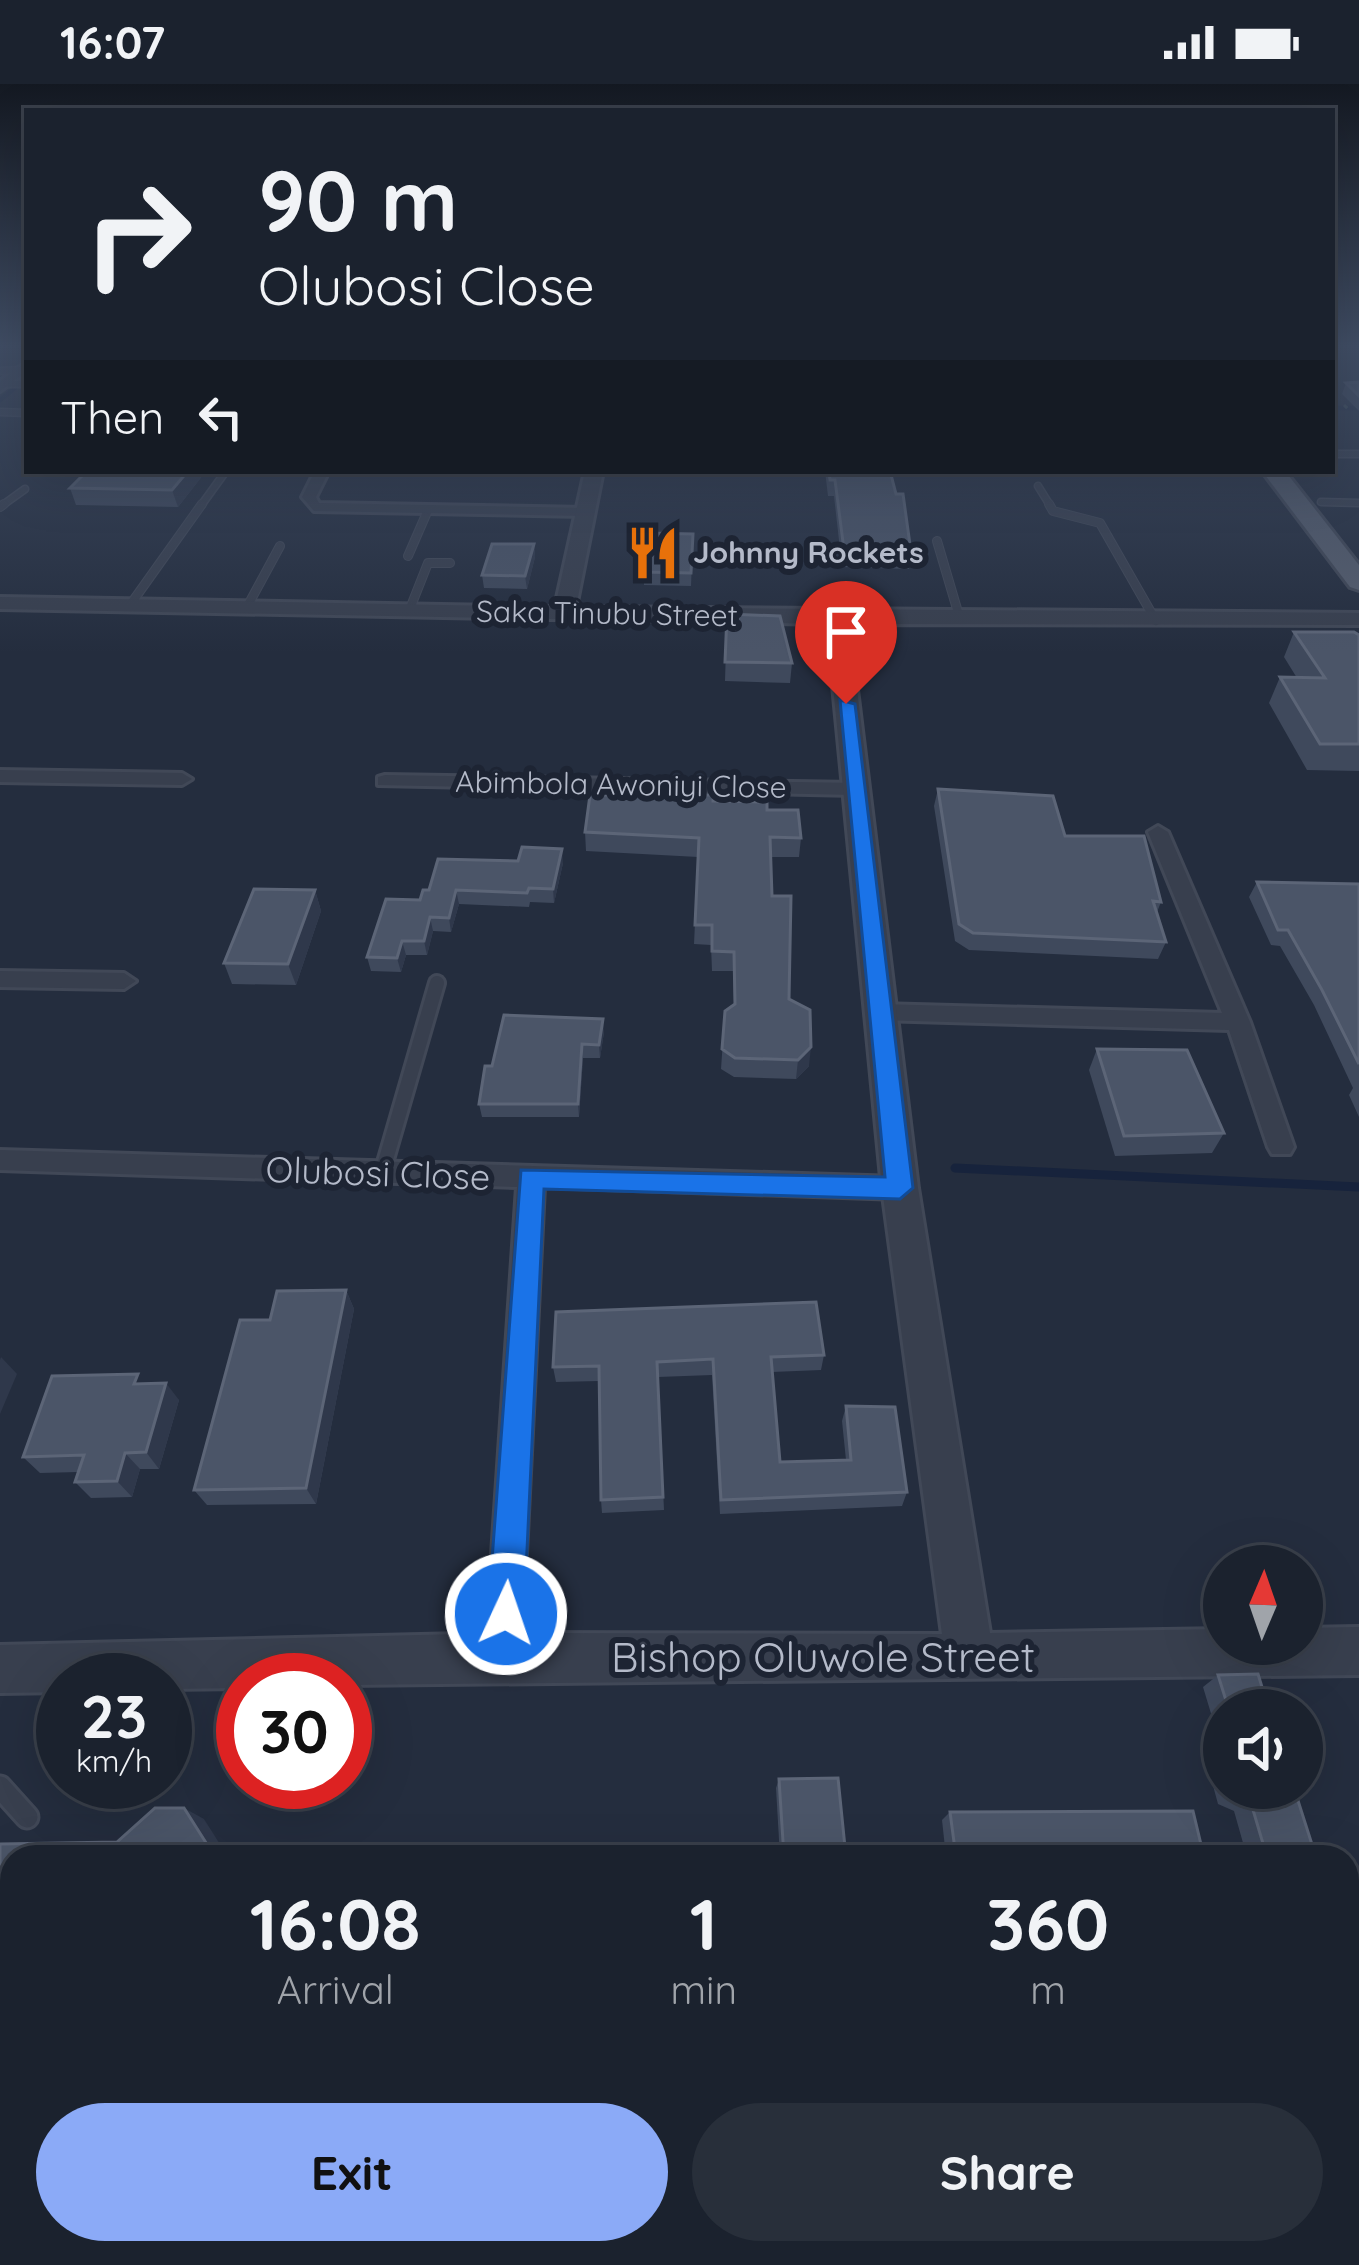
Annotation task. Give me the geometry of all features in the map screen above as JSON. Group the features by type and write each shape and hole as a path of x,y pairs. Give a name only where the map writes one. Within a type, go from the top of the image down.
{"main road":[{"path":"1275,474 1359,583"},
{"path":"1298,474 1359,550"}],"street":[{"path":"320,474 309,497 314,507 585,512"},
{"path":"564,611 593,474"},
{"name":"Saka Tinubu Street","path":"0,603 837,618 1359,619"},
{"path":"837,618 900,1188 970,1658"},
{"path":"0,776 182,779"},
{"name":"Abimbola Awoniyi Close","path":"385,782 856,789"},
{"path":"1158,832 1238,1022 1281,1147"},
{"path":"0,979 124,981"},
{"path":"879,1012 1238,1022"},
{"name":"Olubosi Close","path":"0,1160 900,1188"},
{"path":"503,1657 531,1178"},
{"name":"Bishop Oluwole Street","path":"0,1670 503,1657 970,1658 1359,1651"}],"lane":[{"path":"130,605 224,474"},
{"path":"1038,486 1052,511 1100,523 1156,621"},
{"path":"0,507 25,489"},
{"path":"1322,502 1359,502"},
{"path":"408,556 428,510"},
{"path":"937,541 960,619"},
{"path":"247,607 280,546"},
{"path":"409,611 428,564 450,563"},
{"path":"382,1173 436,983"},
{"path":"0,1787 27,1817"}],"building":[{"path":"84,474 185,474 172,490 70,488"},
{"path":"829,474 891,474 896,494 903,494 911,552 844,550 835,480 830,480"},
{"path":"648,533 693,534 691,573 644,572"},
{"path":"492,544 534,544 525,576 482,575"},
{"path":"727,614 780,616 792,663 725,662"},
{"path":"1294,632 1359,635 1359,744 1320,744 1280,677 1325,678"},
{"path":"938,789 1053,796 1065,836 1144,836 1161,902 1153,901 1166,942 973,933 959,924"},
{"path":"590,795 713,795 713,801 767,802 767,810 798,810 801,838 770,837 772,896 791,896 789,999 810,1010 811,1047 798,1060 735,1058 722,1049 725,1011 735,1004 734,952 712,951 712,925 695,925 699,838 585,832"},
{"path":"522,847 562,849 553,889 529,888 527,893 456,890 449,918 430,917 424,941 402,941 397,958 367,957 386,899 420,900 423,890 429,890 438,859 518,861"},
{"path":"1257,882 1359,884 1359,1064 1288,930 1278,930"},
{"path":"254,889 315,890 288,964 224,963"},
{"path":"504,1015 603,1019 599,1045 582,1044 578,1104 479,1104 485,1066 492,1066"},
{"path":"1097,1049 1187,1050 1224,1133 1124,1136"},
{"path":"346,1290 306,1488 194,1490 240,1320 270,1320 277,1291"},
{"path":"816,1302 824,1355 771,1357 780,1462 851,1460 846,1406 895,1407 907,1492 721,1500 713,1359 657,1362 663,1497 601,1500 599,1366 553,1367 556,1312"},
{"path":"138,1374 134,1384 166,1383 146,1452 125,1453 117,1481 75,1482 84,1455 23,1457 52,1376"},
{"path":"1258,1674 1263,1689 1222,1689 1218,1675"},
{"path":"838,1778 845,1845 783,1845 779,1779"},
{"path":"154,1809 185,1809 207,1845 0,1845 117,1842"},
{"path":"1253,1809 1301,1809 1312,1845 1263,1845"},
{"path":"1193,1811 1201,1845 954,1845 950,1812"}],"waterway":[{"path":"955,1168 1359,1187"}],"place":[{"name":"Johnny Rockets","path":"653,553"}],"route":[{"path":"506,1614 531,1178 900,1188 846,704"}]}
